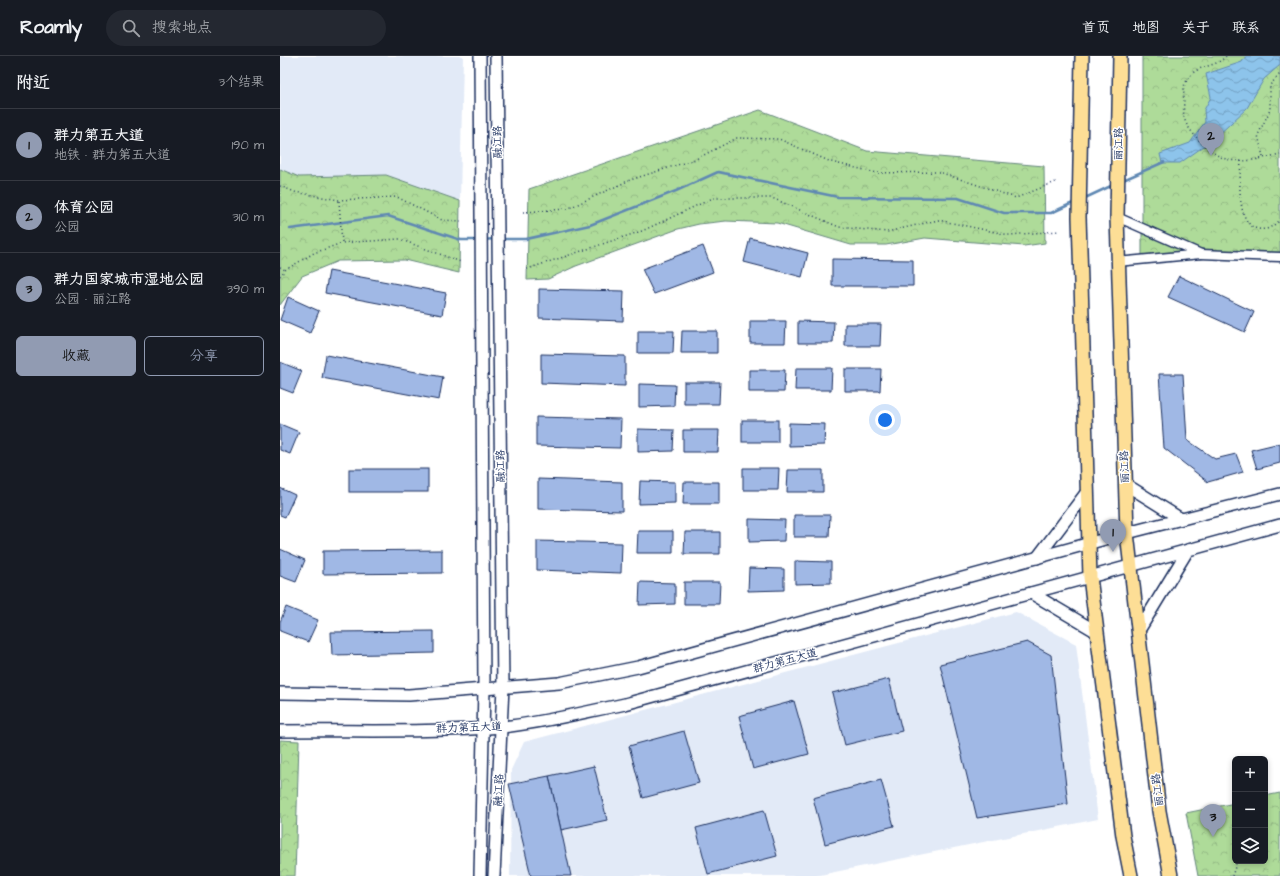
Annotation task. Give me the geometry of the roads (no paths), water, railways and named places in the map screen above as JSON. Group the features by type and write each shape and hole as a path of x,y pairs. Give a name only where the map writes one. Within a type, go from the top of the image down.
{"main road":[{"name":"融江路","path":"480,56 483,220 484,688 480,876"},
{"name":"融江路","path":"494,876 503,687 496,56"},
{"path":"1082,56 1079,217 1086,493 1090,577 1123,836 1131,876"},
{"name":"丽江路","path":"1120,56 1117,262 1127,533 1159,811 1170,876"},
{"path":"1125,484 1181,519"},
{"path":"1037,558 1086,493"},
{"path":"280,693 409,695 559,682 638,667 1089,545 1127,533 1280,494"},
{"name":"群力第五大道","path":"280,731 410,730 484,727 551,720 624,704 1280,525"},
{"path":"1138,632 1188,550"},
{"path":"1031,593 1097,632"}],"street":[{"path":"1117,217 1201,254"},
{"path":"1117,262 1201,254 1280,258"}],"water":[{"path":"1246,56 1280,56 1280,65 1264,79 1247,108 1214,139 1180,163 1162,163 1160,154 1190,143 1205,122 1204,110 1211,97 1206,74 1242,62"}],"waterway":[{"path":"1121,181 1164,162"},
{"path":"501,239 526,239 590,225 676,191 718,172 838,197 958,198 1004,213 1051,213 1075,202"},
{"path":"1083,199 1113,185"},
{"path":"290,229 388,216 461,240 478,240"},
{"path":"483,240 494,239"}],"place":[{"name":"体育公园","path":"1211,156"},
{"name":"群力第五大道","path":"1113,552"},
{"name":"群力国家城市湿地公园","path":"1213,837"}]}
